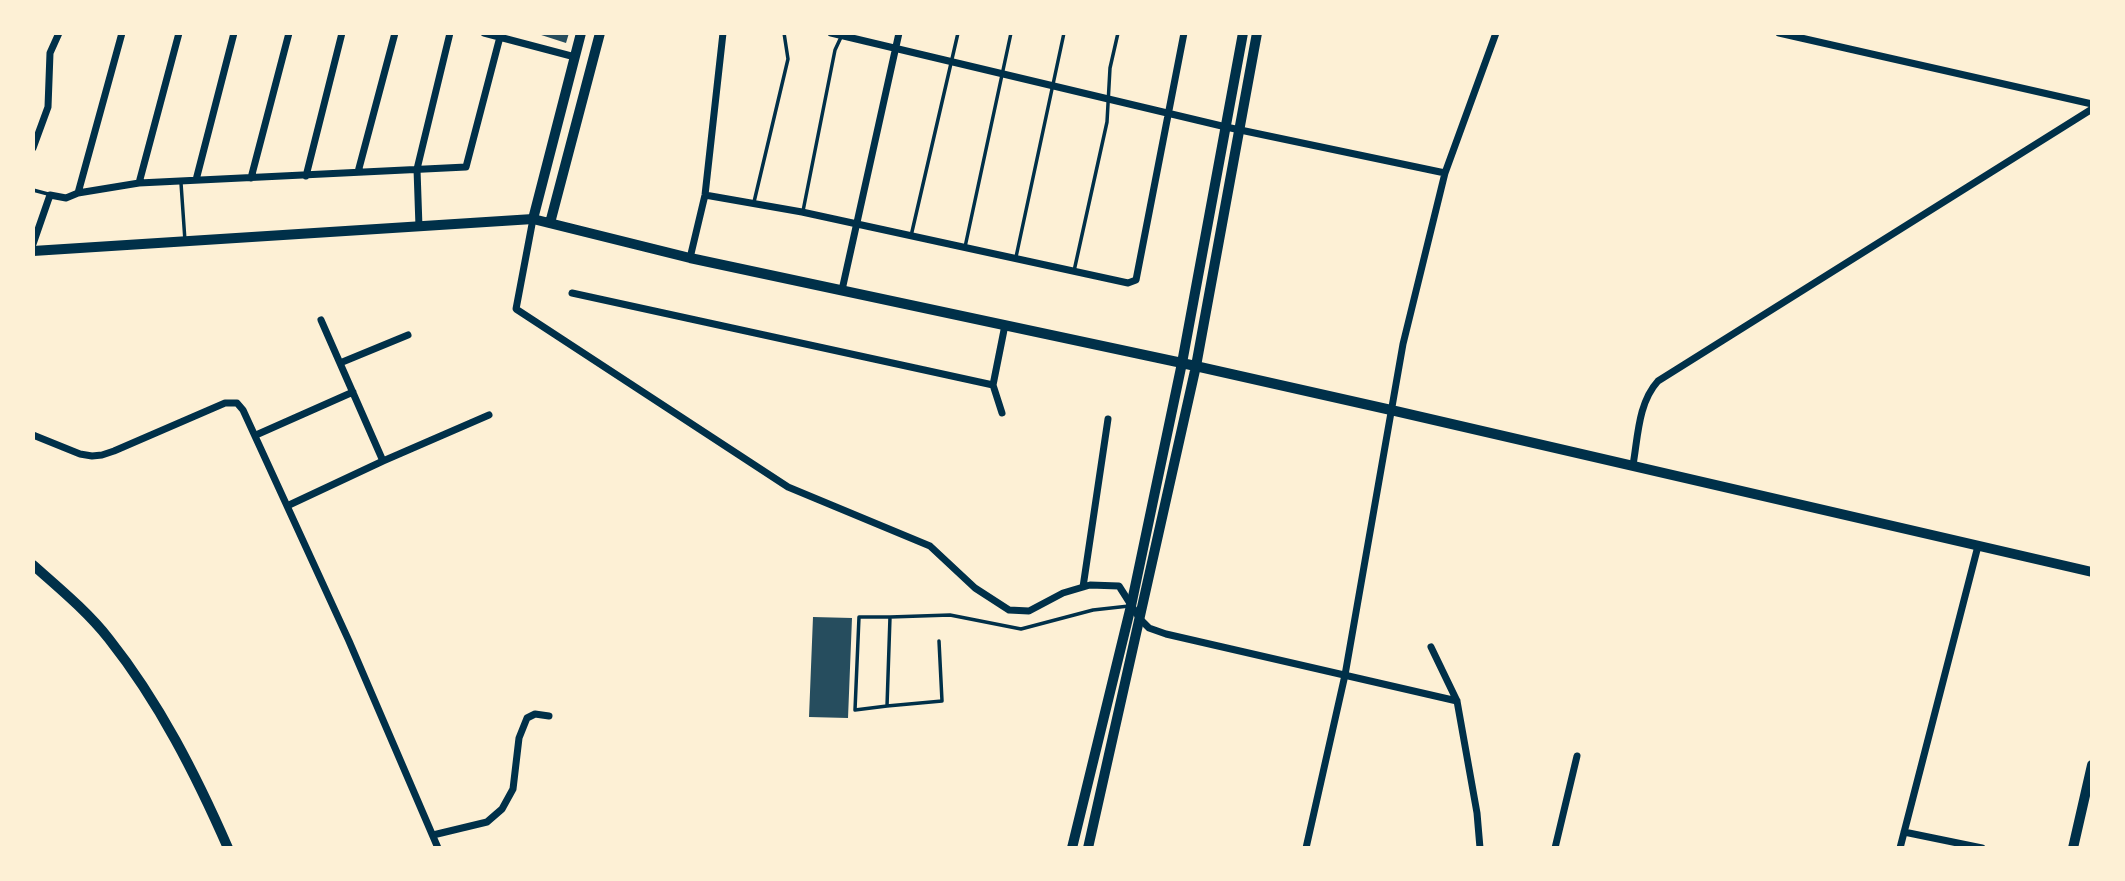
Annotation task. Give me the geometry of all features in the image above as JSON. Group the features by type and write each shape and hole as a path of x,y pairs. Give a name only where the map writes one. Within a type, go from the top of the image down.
{"street":[{"path":"33,148 48,107 50,53 59,33"},
{"path":"78,193 122,33"},
{"path":"139,183 179,33"},
{"path":"196,180 234,33"},
{"path":"251,178 289,33"},
{"path":"306,176 342,33"},
{"path":"358,172 395,33"},
{"path":"419,227 417,169 450,33"},
{"path":"484,33 500,35 575,57"},
{"path":"582,33 533,219 516,309 788,487 930,546 975,588 1009,610 1029,611 1063,593 1090,585 1119,586 1140,619 1149,628 1166,634 1457,701"},
{"path":"550,223 600,33"},
{"path":"691,258 705,195 723,33"},
{"path":"831,33 1239,130 1445,173"},
{"path":"842,290 899,33"},
{"path":"705,195 802,212 1128,283 1136,281 1184,33"},
{"path":"1072,848 1131,606 1182,363 1243,33"},
{"path":"1088,848 1196,366 1257,33"},
{"path":"1306,848 1345,675 1403,344 1445,173 1496,33"},
{"path":"1779,33 2092,107"},
{"path":"33,244 51,195 66,198 78,193 139,183 181,180 466,167 500,35"},
{"path":"1633,466 1643,405 1649,391 1658,381 2092,107"},
{"path":"33,251 533,219 691,258 1391,410 2092,572"},
{"path":"572,293 993,385"},
{"path":"321,320 383,461"},
{"path":"1002,413 993,385 1005,325"},
{"path":"340,363 408,335"},
{"path":"256,435 353,393"},
{"path":"33,435 80,454 102,455 225,403 237,403 256,435 438,848"},
{"path":"287,506 489,415"},
{"path":"1083,587 1108,419"},
{"path":"1900,848 1978,546"},
{"path":"33,565 109,638 150,697 204,793 228,848"},
{"path":"1431,647 1457,701 1477,813 1480,848"},
{"path":"433,835 487,822 502,809 513,789 519,738 527,718 535,715 549,716"},
{"path":"1555,848 1577,757"},
{"path":"2073,848 2092,765"},
{"path":"1903,832 1982,848"}],"lane":[{"path":"754,204 788,59 784,33"},
{"path":"911,236 958,33"},
{"path":"965,248 1011,33"},
{"path":"1016,259 1064,33"},
{"path":"1074,271 1107,122 1110,68 1118,33"},
{"path":"802,212 835,50 843,35"},
{"path":"181,180 185,242"},
{"path":"33,190 51,195"},
{"path":"939,641 942,701 855,710 859,617 950,615 1021,628 1093,610 1131,606"},
{"path":"887,706 890,617"}],"building":[{"path":"535,33 569,33 566,43"},
{"path":"813,617 852,618 848,718 809,717"}]}
